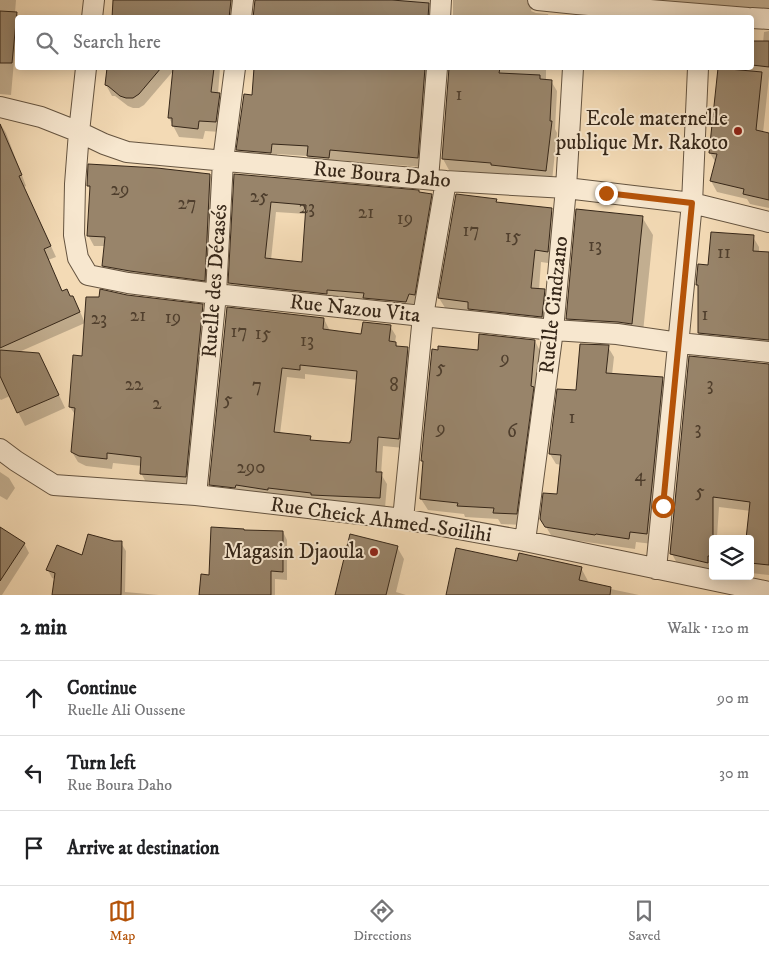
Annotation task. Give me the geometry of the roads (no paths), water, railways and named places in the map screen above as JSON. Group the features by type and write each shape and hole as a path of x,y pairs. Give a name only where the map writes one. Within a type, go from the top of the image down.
{"street":[{"path":"92,15 94,0"},
{"path":"241,15 243,0"},
{"path":"440,15 441,0"},
{"path":"538,0 576,11 700,15"},
{"path":"754,18 769,19"},
{"path":"79,132 86,70"},
{"name":"Ruelle des Décasés","path":"196,496 216,294 223,161 234,70"},
{"path":"403,519 437,180 437,70"},
{"name":"Ruelle Cindzano","path":"525,542 553,330 566,188 573,70"},
{"path":"656,569 692,203 698,70"},
{"name":"Rue Boura Daho","path":"0,107 41,117 127,152 437,180 566,188 692,203 769,222"},
{"name":"Rue Nazou Vita","path":"79,132 74,235 78,258 88,275 216,294 553,330 617,334 679,343 769,352"},
{"name":"Rue Cheick Ahmed-Soilihi","path":"0,449 54,485 196,496 403,519 769,592"}],"place":[{"name":"Ecole maternelle publique Mr. Rakoto","path":"738,131"},
{"name":"Magasin Djaoula","path":"374,552"}]}
